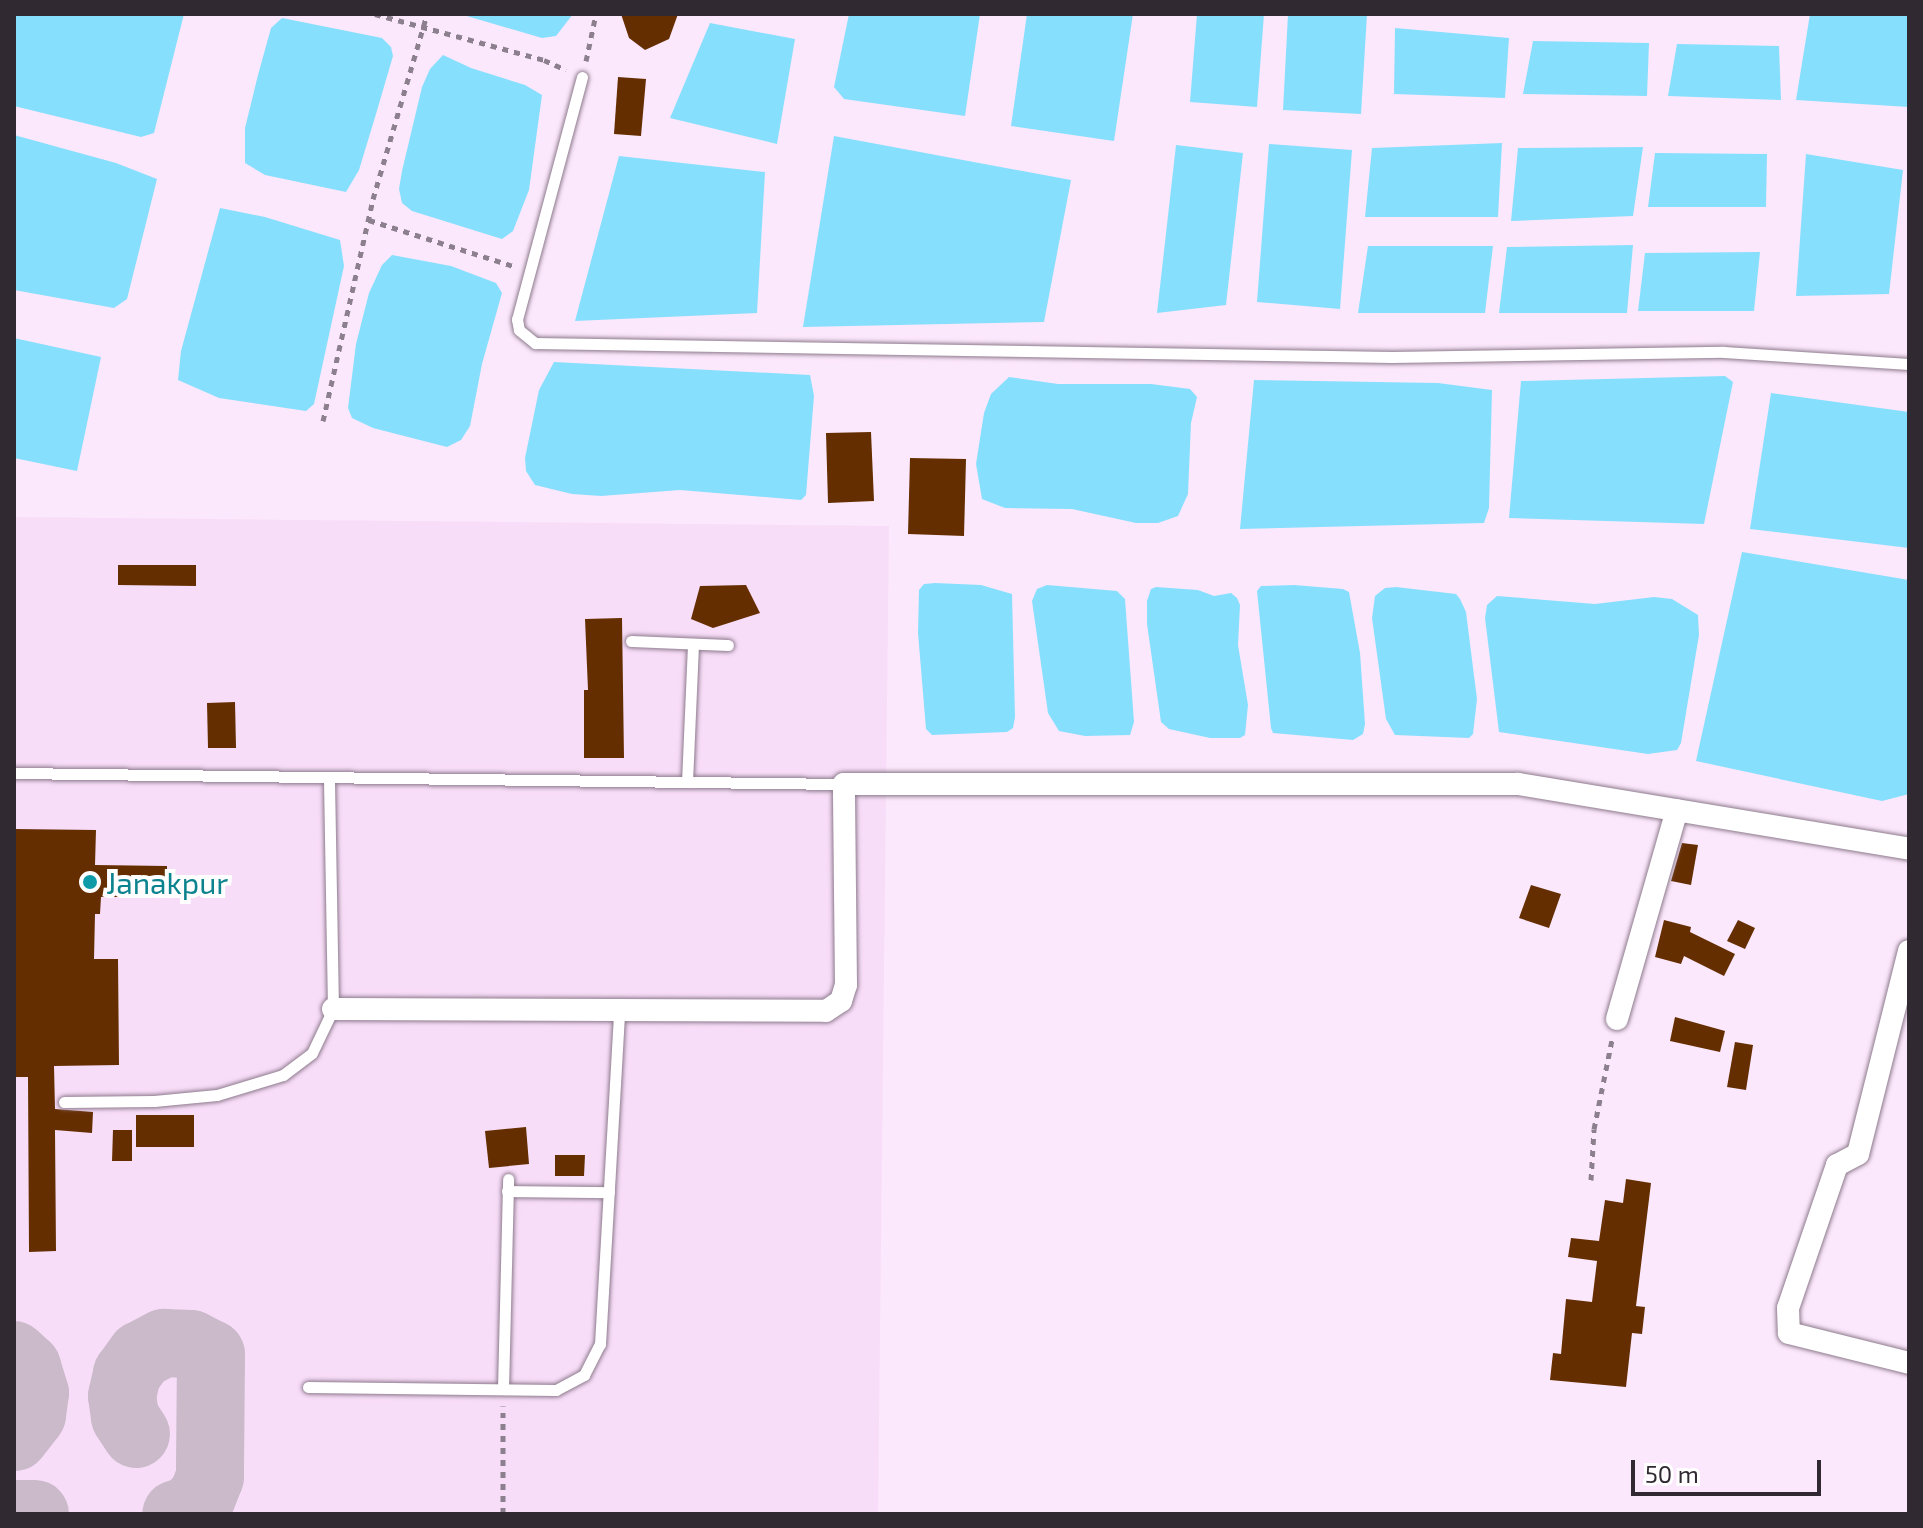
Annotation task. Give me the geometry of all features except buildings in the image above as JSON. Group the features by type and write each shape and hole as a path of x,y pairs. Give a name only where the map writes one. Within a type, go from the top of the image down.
{"street":[{"path":"333,1009 826,1011 841,1001 846,985 844,784 1518,784 1909,849"},
{"path":"1617,1019 1677,810"},
{"path":"1909,951 1858,1154 1837,1165 1788,1308 1789,1333 1909,1363"}],"lane":[{"path":"582,77 517,319 519,330 535,343 1392,357 1724,352 1909,364"},
{"path":"631,641 728,645"},
{"path":"687,782 693,644"},
{"path":"14,773 844,784"},
{"path":"64,1102 154,1101 217,1095 283,1075 312,1053 333,1009 329,778"},
{"path":"308,1387 556,1390 584,1375 600,1344 619,1010"},
{"path":"503,1389 507,1185 609,1192"}],"path":[{"path":"375,14 544,60 582,77 596,14"},
{"path":"323,421 369,220 427,14"},
{"path":"369,220 528,271"},
{"path":"1591,1180 1594,1129 1617,1019"},
{"path":"503,1389 503,1514"}],"shaded area":[{"path":"14,517 889,526 878,1514 14,1514"}],"water":[{"path":"14,14 184,14 154,133 141,137 14,106"},
{"path":"460,14 573,14 556,36 542,38"},
{"path":"849,14 980,14 965,116 844,99 834,87"},
{"path":"1027,14 1133,14 1114,141 1011,126"},
{"path":"1197,14 1264,14 1257,107 1190,102"},
{"path":"1288,14 1367,14 1361,114 1283,110"},
{"path":"1810,14 1909,14 1909,107 1796,100"},
{"path":"282,18 382,38 391,47 393,56 359,170 346,192 265,175 245,163 245,128 258,75 271,28"},
{"path":"710,23 795,39 777,144 670,118"},
{"path":"1395,28 1509,38 1505,98 1394,94"},
{"path":"1533,41 1649,43 1647,96 1523,94"},
{"path":"1677,44 1779,46 1781,100 1668,96"},
{"path":"443,55 471,68 525,85 542,95 529,190 513,231 502,239 412,211 402,203 399,189 402,171 422,87 430,69"},
{"path":"14,135 116,163 157,179 127,299 114,308 14,290"},
{"path":"834,136 1071,180 1044,322 803,327"},
{"path":"1502,143 1498,217 1365,217 1372,148"},
{"path":"1269,144 1352,150 1340,309 1257,302"},
{"path":"1176,145 1243,153 1226,305 1157,313"},
{"path":"1643,147 1633,216 1511,221 1518,148"},
{"path":"1655,153 1767,154 1766,207 1648,207"},
{"path":"1806,154 1903,170 1889,294 1796,296"},
{"path":"619,156 765,172 757,313 575,321"},
{"path":"220,208 265,217 340,240 344,266 314,404 306,411 219,398 178,380 181,351"},
{"path":"1633,245 1627,313 1499,313 1507,247"},
{"path":"1368,246 1493,246 1485,313 1358,313"},
{"path":"1760,252 1754,311 1638,311 1645,253"},
{"path":"392,255 451,266 496,283 502,293 482,364 470,426 461,440 447,447 373,428 352,418 348,408 356,344 369,293 382,265"},
{"path":"14,338 101,357 77,471 14,458"},
{"path":"554,362 810,375 814,396 806,495 801,500 680,490 601,496 572,494 535,485 526,471 525,458 539,390"},
{"path":"1725,376 1733,382 1704,524 1509,518 1521,381"},
{"path":"1009,377 1058,384 1151,384 1190,389 1197,397 1191,423 1188,494 1178,516 1158,523 1136,523 1072,509 1005,508 982,499 976,464 984,413 991,394"},
{"path":"1254,380 1438,383 1492,390 1489,508 1484,523 1240,529"},
{"path":"1771,393 1909,412 1909,548 1750,529"},
{"path":"1742,552 1909,580 1909,794 1882,801 1696,761"},
{"path":"924,584 981,585 1012,594 1015,717 1013,728 1007,732 932,735 926,729 918,633 919,590"},
{"path":"1047,585 1117,591 1125,599 1134,722 1130,735 1085,736 1059,731 1048,713 1032,601 1037,589"},
{"path":"1294,585 1349,592 1360,653 1365,724 1363,734 1353,740 1273,733 1271,728 1257,591 1261,586"},
{"path":"1385,588 1456,594 1460,599 1466,612 1477,699 1473,734 1469,738 1395,735 1386,719 1372,618 1375,596"},
{"path":"1151,589 1198,590 1214,596 1231,593 1237,598 1240,605 1238,645 1248,705 1245,735 1240,738 1210,738 1169,729 1161,722 1147,624 1147,601"},
{"path":"1497,596 1595,604 1654,597 1672,599 1698,615 1699,635 1681,743 1677,750 1648,754 1499,732 1485,618 1487,605"}],"taxiway":[{"path":"136,1434 125,1417 122,1396 127,1374 141,1355 164,1343 191,1344 211,1354 210,1477 202,1497 188,1511 176,1514"},
{"path":"14,1355 27,1367 35,1393 32,1415 15,1437"},
{"path":"14,1514 35,1514"}],"place":[{"name":"Janakpur","path":"90,882"}]}
